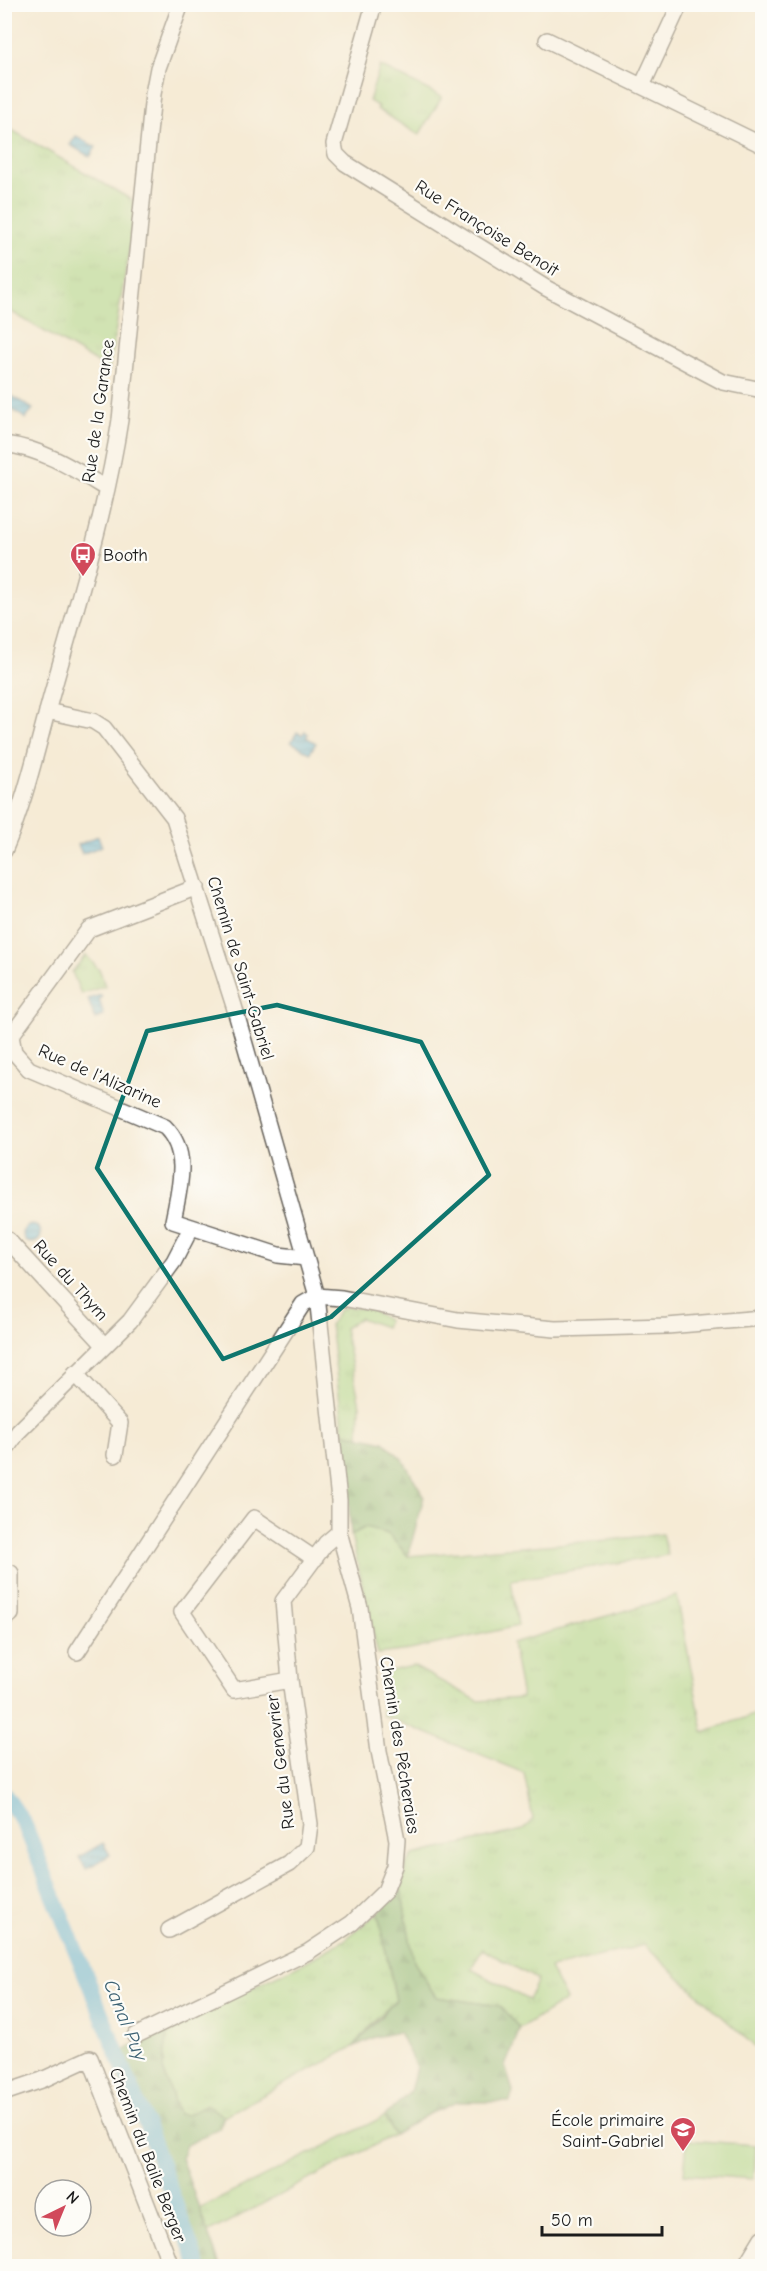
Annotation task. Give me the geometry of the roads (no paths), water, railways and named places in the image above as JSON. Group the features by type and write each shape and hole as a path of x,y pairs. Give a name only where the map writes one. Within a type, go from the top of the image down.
{"street":[{"name":"Rue de la Garance","path":"4,851 11,835 47,711 112,470 120,420 153,94 158,68 181,4"},
{"name":"Rue Françoise Benoit","path":"374,4 334,144 336,154 345,163 546,288 723,382 762,390"},
{"path":"642,86 680,4"},
{"path":"547,40 762,145"},
{"path":"4,444 27,447 55,459 107,489"},
{"name":"Chemin de Saint-Gabriel","path":"47,711 93,722 104,728 174,818 234,1006 317,1296"},
{"name":"Rue de l'Alizarine","path":"197,887 89,929 11,1036 14,1052 29,1070 165,1127 172,1134 183,1168 173,1221 278,1256 306,1258"},
{"path":"6,1449 19,1431 136,1313 174,1261 191,1228"},
{"name":"Rue du Thym","path":"8,1240 105,1346"},
{"path":"77,1652 303,1304 317,1296 364,1301 458,1320 555,1329 667,1326 762,1318"},
{"name":"Chemin des Pêcheraies","path":"135,2036 308,1952 352,1923 385,1891 395,1866 397,1840 379,1751 360,1608 339,1532 339,1500 317,1296"},
{"path":"75,1373 120,1423 115,1455"},
{"path":"290,1680 234,1690 182,1612 254,1518 315,1559"},
{"name":"Rue du Genevrier","path":"169,1929 289,1864 307,1847 310,1824 290,1680 283,1601 326,1543 339,1532"},
{"path":"4,1620 11,1614 11,1574"},
{"name":"Chemin du Baile Berger","path":"4,2093 42,2080 90,2058 171,2266"},
{"path":"745,2266 762,2238"}],"water":[{"path":"76,136 96,147 90,157 70,145"},
{"path":"12,396 33,409 26,419 6,405"},
{"path":"305,731 308,734 306,737 316,743 310,753 291,742 297,732 302,735"},
{"path":"98,836 102,846 82,854 78,845"},
{"path":"101,995 102,998 99,999 104,1016 95,1019 88,999"},
{"path":"32,1225 38,1228 41,1234 38,1240 32,1243 26,1240 23,1234 26,1228"},
{"path":"103,1843 110,1855 86,1869 79,1857"}],"waterway":[{"name":"Canal Puy","path":"4,1794 24,1823 146,2124 198,2266"}],"place":[{"name":"Booth","path":"83,578"},
{"name":"École primaire Saint-Gabriel","path":"683,2153"}]}
